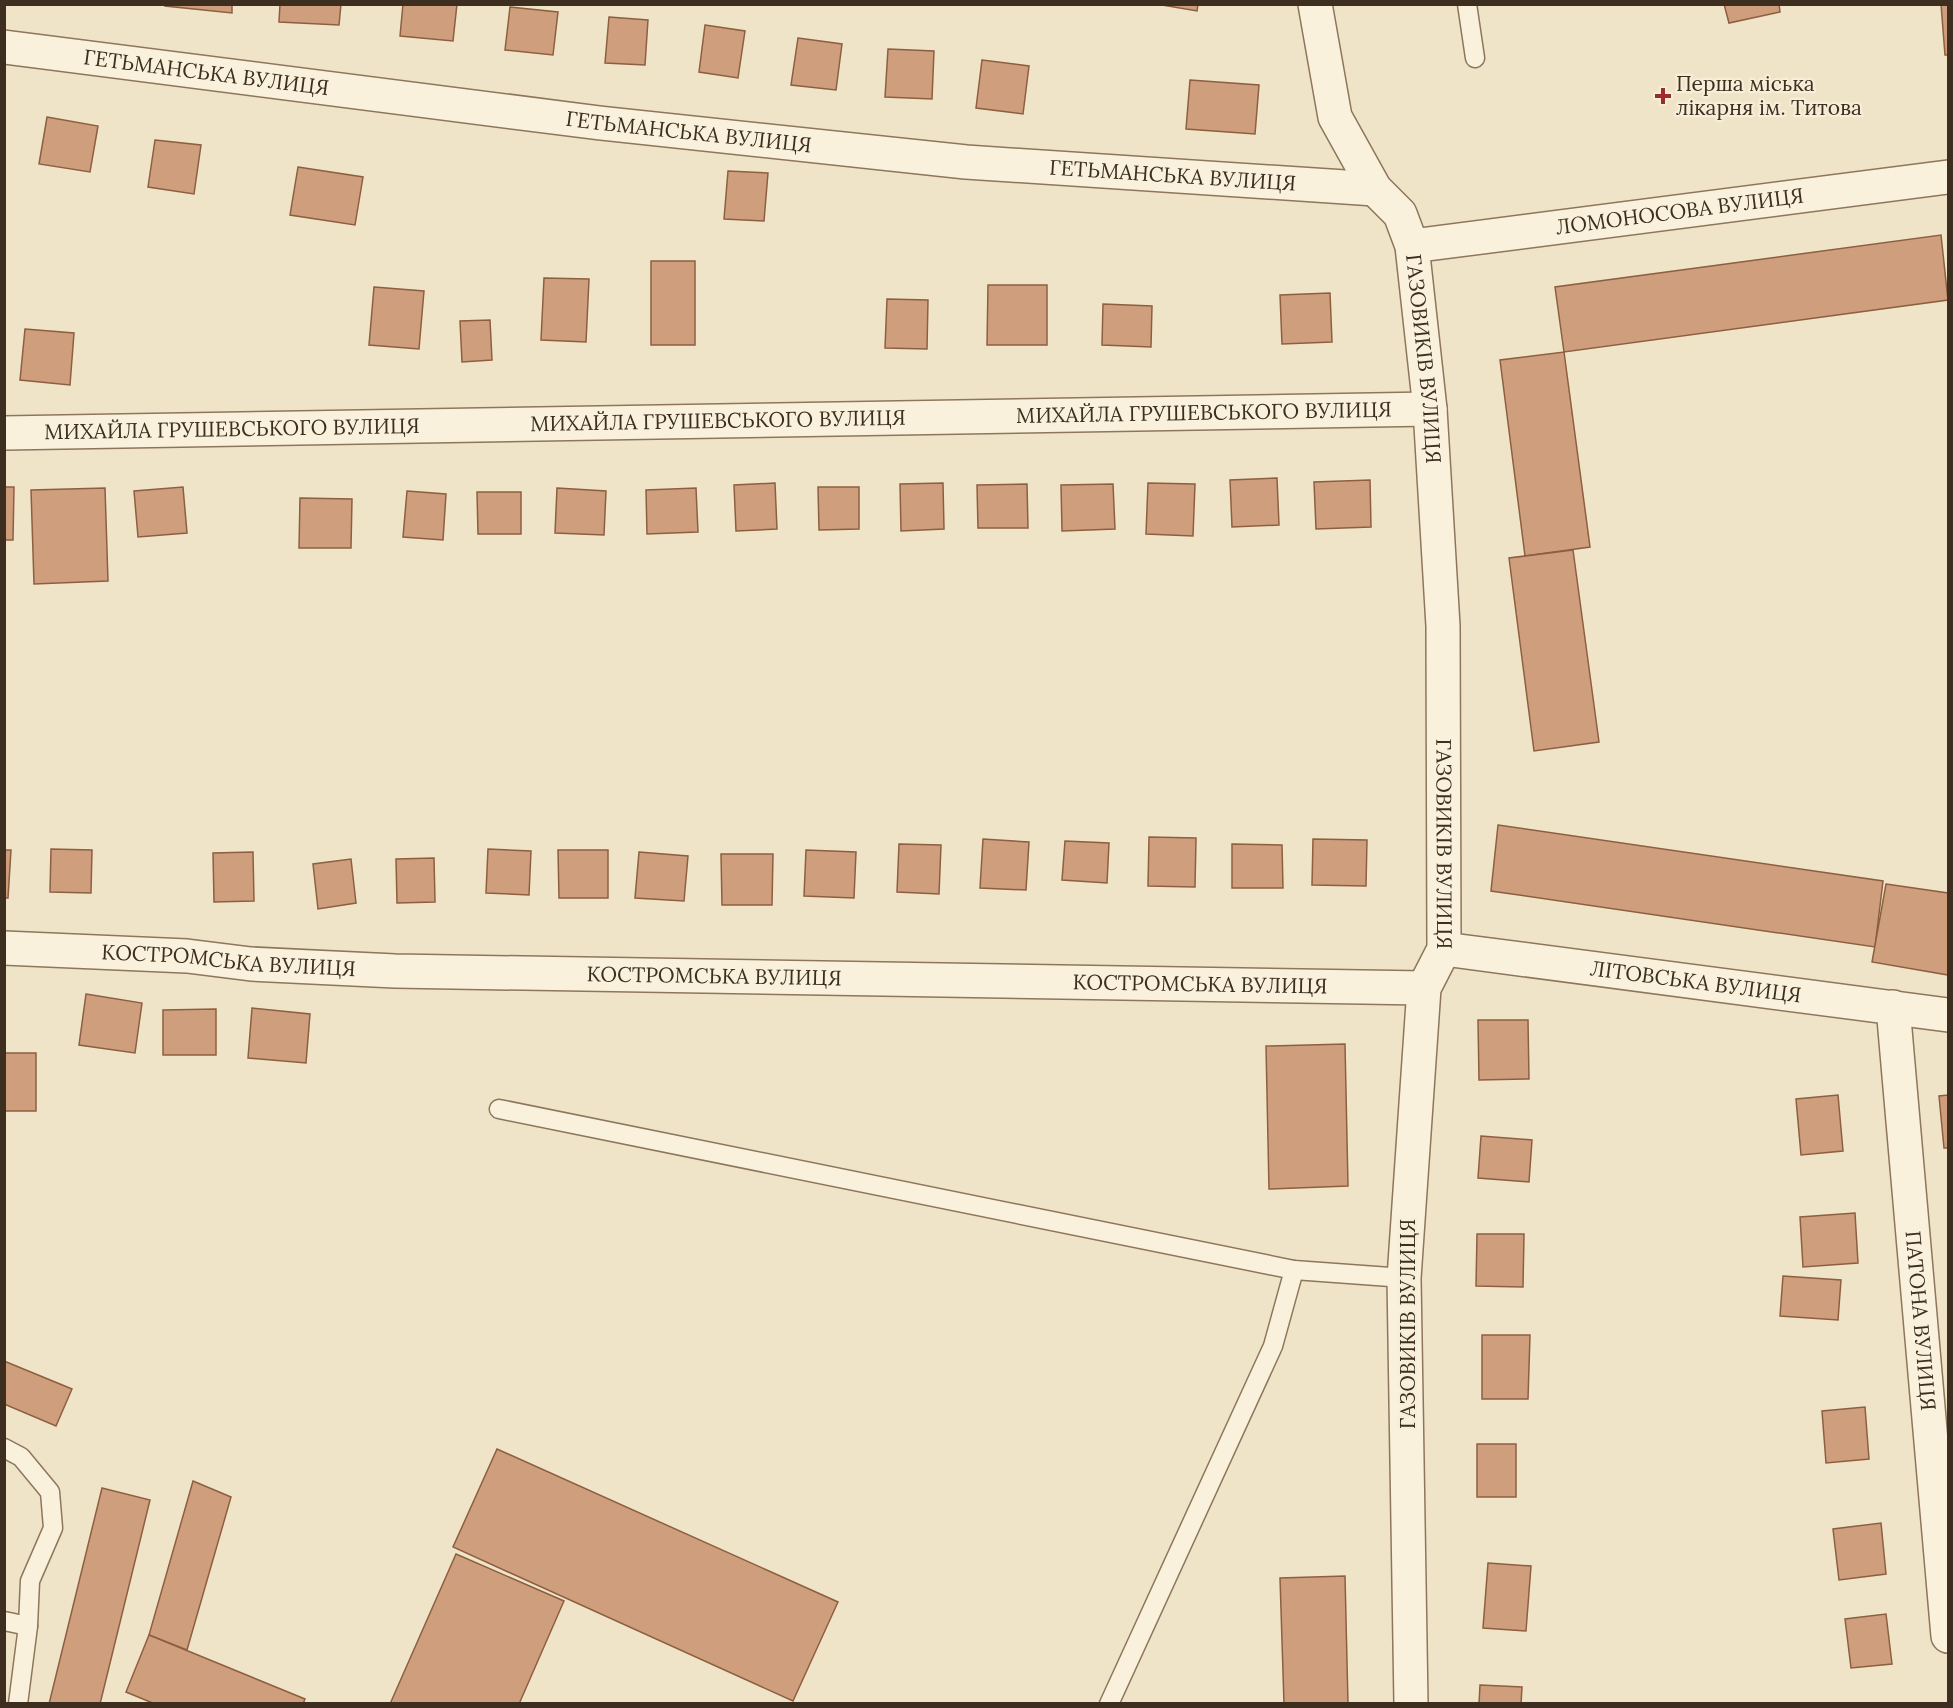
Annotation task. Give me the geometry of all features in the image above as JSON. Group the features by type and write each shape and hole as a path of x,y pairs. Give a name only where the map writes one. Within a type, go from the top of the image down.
{"street":[{"name":"ГАЗОВИКІВ ВУЛИЦЯ","path":"1315,4 1335,117 1375,189 1400,214 1412,246 1430,409 1443,627 1444,949 1424,988 1404,1278 1411,1704"},
{"name":"ГЕТЬМАНСЬКА ВУЛИЦЯ","path":"4,47 600,123 943,159 1375,189"},
{"name":"ЛОМОНОСОВА ВУЛИЦЯ","path":"1412,246 1948,177"},
{"name":"МИХАЙЛА ГРУШЕВСЬКОГО ВУЛИЦЯ","path":"4,433 1430,409"},
{"name":"КОСТРОМСЬКА ВУЛИЦЯ","path":"4,948 187,956 251,964 395,971 1424,988"},
{"name":"ЛІТОВСЬКА ВУЛИЦЯ","path":"1444,949 1948,1015"},
{"name":"ПАТОНА ВУЛИЦЯ","path":"1893,1006 1948,1636"}],"lane":[{"path":"1467,4 1475,58"},
{"path":"499,1109 1294,1270 1404,1278"},
{"path":"1108,1704 1273,1346 1294,1270"},
{"path":"4,1448 21,1457 50,1492 53,1528 30,1581 28,1626 18,1704"},
{"path":"4,1621 28,1626"}],"building":[{"path":"165,4 232,4 232,13 165,6"},
{"path":"280,4 341,4 339,25 279,22"},
{"path":"403,4 457,4 453,41 400,36"},
{"path":"1156,4 1198,4 1197,11"},
{"path":"1724,4 1779,4 1780,12 1729,23"},
{"path":"1941,4 1948,4 1948,55 1945,55"},
{"path":"510,7 558,12 553,55 505,50"},
{"path":"609,17 648,20 645,65 605,63"},
{"path":"705,25 745,31 738,78 699,72"},
{"path":"798,38 842,44 836,90 791,85"},
{"path":"888,49 934,51 932,99 885,97"},
{"path":"982,60 1029,66 1023,114 976,108"},
{"path":"1190,80 1259,85 1255,134 1186,129"},
{"path":"47,117 98,126 90,172 39,164"},
{"path":"155,140 201,145 194,194 148,187"},
{"path":"298,167 363,177 355,225 290,215"},
{"path":"728,171 768,173 764,221 724,219"},
{"path":"1941,235 1948,300 1564,352 1555,287"},
{"path":"651,261 695,261 695,345 651,345"},
{"path":"544,278 589,279 586,342 541,340"},
{"path":"988,285 1047,285 1047,345 987,345"},
{"path":"374,287 424,291 419,349 369,345"},
{"path":"1330,293 1332,342 1282,344 1280,295"},
{"path":"887,299 928,300 927,349 885,348"},
{"path":"1103,304 1152,306 1151,347 1102,345"},
{"path":"490,320 492,360 462,362 460,321"},
{"path":"25,329 74,333 70,385 20,380"},
{"path":"1564,352 1590,547 1525,556 1500,360"},
{"path":"1277,478 1279,525 1232,527 1230,480"},
{"path":"1370,480 1371,527 1316,529 1314,482"},
{"path":"775,483 777,529 736,531 734,485"},
{"path":"943,483 944,529 901,531 900,484"},
{"path":"1148,483 1195,484 1193,536 1146,534"},
{"path":"1027,484 1028,528 978,528 977,485"},
{"path":"1113,484 1115,529 1062,531 1061,485"},
{"path":"4,487 14,487 13,540 4,540"},
{"path":"183,487 187,533 138,537 134,491"},
{"path":"818,487 859,487 859,529 819,530"},
{"path":"105,488 108,581 34,584 31,490"},
{"path":"557,488 606,491 604,535 555,533"},
{"path":"696,488 698,532 647,534 646,490"},
{"path":"407,491 446,494 443,540 403,537"},
{"path":"477,492 521,492 521,534 478,534"},
{"path":"300,498 352,499 351,548 299,548"},
{"path":"1573,550 1599,742 1534,751 1509,558"},
{"path":"1498,825 1883,881 1875,947 1491,891"},
{"path":"1149,837 1196,838 1195,887 1148,886"},
{"path":"983,839 1029,842 1026,890 980,888"},
{"path":"1313,839 1367,840 1366,886 1312,885"},
{"path":"1065,841 1109,843 1107,883 1062,880"},
{"path":"899,844 941,845 939,894 897,892"},
{"path":"1232,844 1282,845 1283,888 1232,888"},
{"path":"51,849 92,850 91,893 50,892"},
{"path":"488,849 531,851 529,895 486,893"},
{"path":"4,850 11,850 8,898 4,898"},
{"path":"558,850 608,850 608,898 559,898"},
{"path":"806,850 856,852 854,898 804,896"},
{"path":"253,852 254,901 214,902 213,853"},
{"path":"639,852 688,856 684,901 635,898"},
{"path":"721,854 773,854 772,905 722,905"},
{"path":"434,858 435,902 397,903 396,859"},
{"path":"351,859 356,903 318,909 313,864"},
{"path":"1886,884 1948,893 1948,975 1872,962"},
{"path":"86,994 142,1003 135,1053 79,1045"},
{"path":"252,1008 310,1014 306,1063 248,1058"},
{"path":"216,1009 216,1055 163,1055 163,1010"},
{"path":"1478,1020 1528,1020 1529,1079 1479,1080"},
{"path":"1345,1044 1348,1186 1269,1189 1266,1046"},
{"path":"4,1053 36,1053 36,1111 4,1111"},
{"path":"1838,1095 1843,1151 1801,1155 1796,1099"},
{"path":"1948,1095 1948,1148 1944,1148 1939,1096"},
{"path":"1481,1136 1532,1140 1529,1182 1478,1178"},
{"path":"1855,1213 1858,1263 1803,1267 1800,1217"},
{"path":"1477,1234 1524,1234 1523,1287 1476,1286"},
{"path":"1783,1276 1841,1280 1838,1320 1780,1316"},
{"path":"1482,1335 1530,1335 1528,1399 1482,1399"},
{"path":"4,1361 72,1389 56,1426 4,1404"},
{"path":"1865,1407 1869,1459 1826,1463 1822,1411"},
{"path":"1477,1444 1516,1444 1516,1497 1477,1497"},
{"path":"497,1449 838,1602 793,1701 453,1547"},
{"path":"193,1481 231,1497 187,1650 149,1635"},
{"path":"102,1488 150,1500 100,1704 49,1704"},
{"path":"1881,1523 1886,1574 1839,1580 1833,1529"},
{"path":"456,1554 564,1601 519,1704 390,1704"},
{"path":"1488,1563 1531,1566 1526,1631 1483,1628"},
{"path":"1345,1576 1348,1704 1284,1704 1280,1578"},
{"path":"1886,1614 1892,1664 1851,1668 1845,1619"},
{"path":"149,1635 305,1699 303,1704 155,1704 126,1692"},
{"path":"1480,1685 1522,1687 1521,1704 1479,1704"}],"place":[{"name":"Перша міська лікарня ім. Титова","path":"1663,96"}]}
